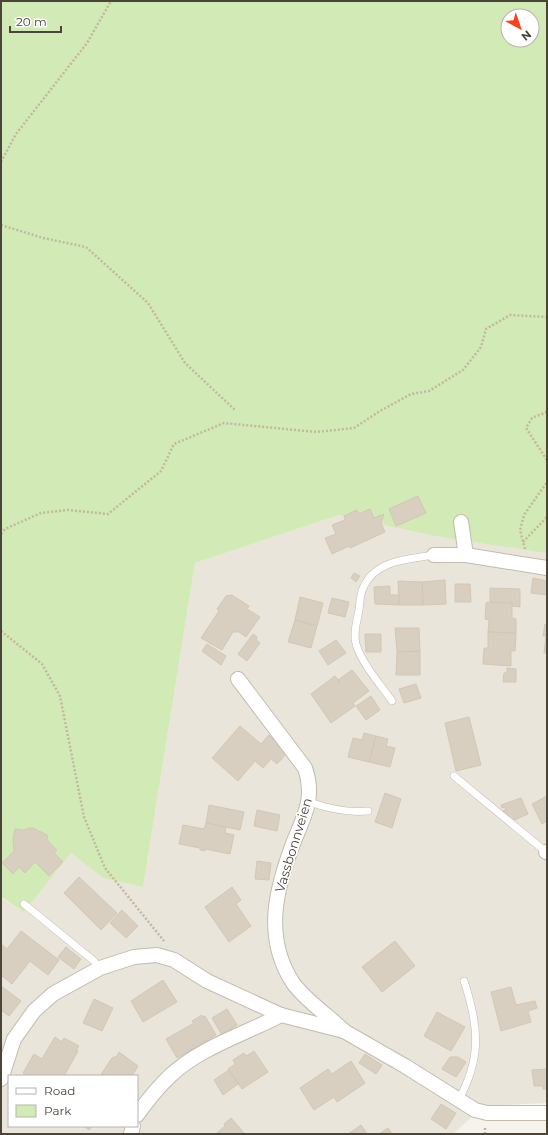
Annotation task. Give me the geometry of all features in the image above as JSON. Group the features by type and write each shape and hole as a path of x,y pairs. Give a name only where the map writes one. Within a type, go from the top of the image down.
{"street":[{"path":"461,522 466,555"},
{"path":"434,555 466,555 547,568"},
{"name":"Vassbonnveien","path":"238,679 305,768 310,781 309,802 279,884 274,918 276,940 281,959 294,984 344,1032"},
{"name":"Vassbonnveien","path":"1,1079 14,1039 34,1011 53,994 100,968 134,956 156,955 174,960 207,981 281,1015 344,1032 405,1066 458,1101 475,1110 487,1113 547,1113"},
{"path":"138,1114 149,1098 171,1075 207,1050 281,1015"}],"lane":[{"path":"392,701 361,656 356,644 355,636 362,592 367,580 378,569 399,561 434,555"},
{"path":"454,776 546,852"},
{"path":"309,802 327,808 349,812 368,811"},
{"path":"24,904 94,961 100,968"},
{"path":"458,1101 473,1069 477,1041 472,1006 464,981"}],"path":[{"path":"1,162 16,134 87,43 111,1"},
{"path":"1,225 43,238 86,247 148,303 184,362 235,410"},
{"path":"1,534 5,529 41,513 68,510 108,514 161,471 174,444 224,424 316,432 354,428 380,411 411,394 429,391 463,370 481,347 486,329 510,315 547,317"},
{"path":"547,412 532,418 526,428 547,460"},
{"path":"529,565 520,530 524,515 547,482"},
{"path":"523,543 547,517"},
{"path":"1,631 42,664 60,696 84,817 105,868 168,946 174,960"}],"shaded area":[{"path":"339,515 547,550 547,1103 484,1106 453,1134 1,1134 1,898 24,912 71,853 103,878 143,887 195,563"}],"green space":[{"path":"1,1 547,1 547,553 435,536 339,515 195,563 143,887 103,878 71,853 24,912 1,897"}],"building":[{"path":"418,496 426,513 396,526 389,509"},
{"path":"370,509 374,518 384,514 381,523 385,532 350,548 349,546 332,554 325,538 336,534 332,525 345,520 344,516 357,510 359,514"},
{"path":"354,573 360,576 356,582 351,578"},
{"path":"533,578 547,581 547,595 531,593"},
{"path":"445,580 446,604 423,605 422,582"},
{"path":"398,581 422,582 423,605 399,605"},
{"path":"455,584 470,584 471,602 455,602"},
{"path":"390,586 390,595 399,595 399,605 375,604 374,587"},
{"path":"490,588 520,589 520,607 512,606 512,603 490,602"},
{"path":"232,595 249,606 247,609 260,617 246,637 239,632 233,632 222,650 201,638 219,611 217,609 226,596"},
{"path":"300,597 323,603 317,626 295,620"},
{"path":"332,598 349,602 345,617 328,613"},
{"path":"486,603 512,603 512,618 516,619 516,633 488,632 489,620 485,619"},
{"path":"295,620 317,626 311,648 288,642"},
{"path":"545,624 547,624 547,653 544,653 546,636 543,636"},
{"path":"395,628 419,628 420,651 397,652"},
{"path":"488,632 516,633 515,651 511,651 511,666 483,664 484,648 488,648"},
{"path":"253,634 257,637 256,640 260,643 247,661 238,654"},
{"path":"365,634 381,634 381,652 366,652"},
{"path":"336,640 346,653 328,665 319,651"},
{"path":"207,644 226,656 221,665 202,651"},
{"path":"420,651 420,675 396,675 397,652"},
{"path":"507,668 516,669 516,682 503,682 504,673 507,673"},
{"path":"352,670 369,691 353,703 355,706 331,723 311,694 335,676 340,683 338,680"},
{"path":"416,684 421,698 404,703 399,689"},
{"path":"371,696 380,710 366,720 356,706"},
{"path":"469,717 481,765 456,771 445,723"},
{"path":"240,726 261,744 269,735 288,752 277,764 271,759 263,768 255,761 238,781 212,758"},
{"path":"364,733 376,736 369,762 348,757 353,738 362,740"},
{"path":"376,736 388,739 386,746 395,748 390,767 369,762"},
{"path":"385,793 401,799 392,828 375,822"},
{"path":"547,796 547,821 542,824 532,804"},
{"path":"521,798 528,814 512,821 503,811 506,809 505,807 502,808 501,805"},
{"path":"209,805 244,812 240,830 206,823"},
{"path":"257,810 280,815 277,831 254,826"},
{"path":"206,823 226,827 225,833 234,835 230,854 205,849 205,851 200,850 200,848 179,844 183,825 204,829"},
{"path":"33,828 47,835 48,841 57,850 54,853 63,862 49,876 35,862 25,873 19,867 13,874 2,863 14,851 13,839 15,829 24,830"},
{"path":"257,861 271,863 269,880 255,879"},
{"path":"79,877 117,913 101,930 64,893"},
{"path":"232,887 241,900 236,904 251,926 229,942 205,907"},
{"path":"122,910 138,926 126,938 110,923"},
{"path":"21,931 59,960 48,975 30,961 12,984 1,975 1,944 7,949"},
{"path":"395,941 415,966 382,992 362,967"},
{"path":"66,947 81,959 74,969 58,957"},
{"path":"163,980 177,1002 143,1022 131,1001"},
{"path":"1,986 21,1001 9,1016 1,1010"},
{"path":"511,987 516,1005 535,1001 537,1008 528,1011 531,1022 501,1031 491,992"},
{"path":"94,999 113,1008 102,1031 83,1023"},
{"path":"227,1009 237,1025 222,1035 212,1018"},
{"path":"437,1012 465,1027 451,1051 424,1036"},
{"path":"202,1015 203,1017 205,1016 216,1035 177,1058 166,1039 194,1023 192,1021"},
{"path":"55,1037 62,1042 64,1038 79,1046 76,1050 78,1051 65,1075 27,1075 23,1073 34,1054 42,1059"},
{"path":"254,1051 268,1072 242,1089 228,1069 235,1064 233,1060 244,1053 246,1056"},
{"path":"119,1052 138,1066 133,1075 101,1075 112,1058 117,1056"},
{"path":"365,1054 382,1065 376,1074 359,1063"},
{"path":"450,1057 458,1057 466,1062 456,1077 442,1069"},
{"path":"351,1061 365,1083 337,1102 334,1097 314,1110 300,1088 328,1069 332,1074"},
{"path":"547,1069 547,1089 543,1089 543,1086 534,1086 532,1070"},
{"path":"229,1070 238,1084 223,1095 214,1080"},
{"path":"441,1104 456,1113 446,1129 431,1119"},
{"path":"231,1118 245,1134 216,1134 225,1126 224,1124"},
{"path":"361,1125 367,1134 348,1134"},
{"path":"388,1128 392,1134 379,1134"}]}
